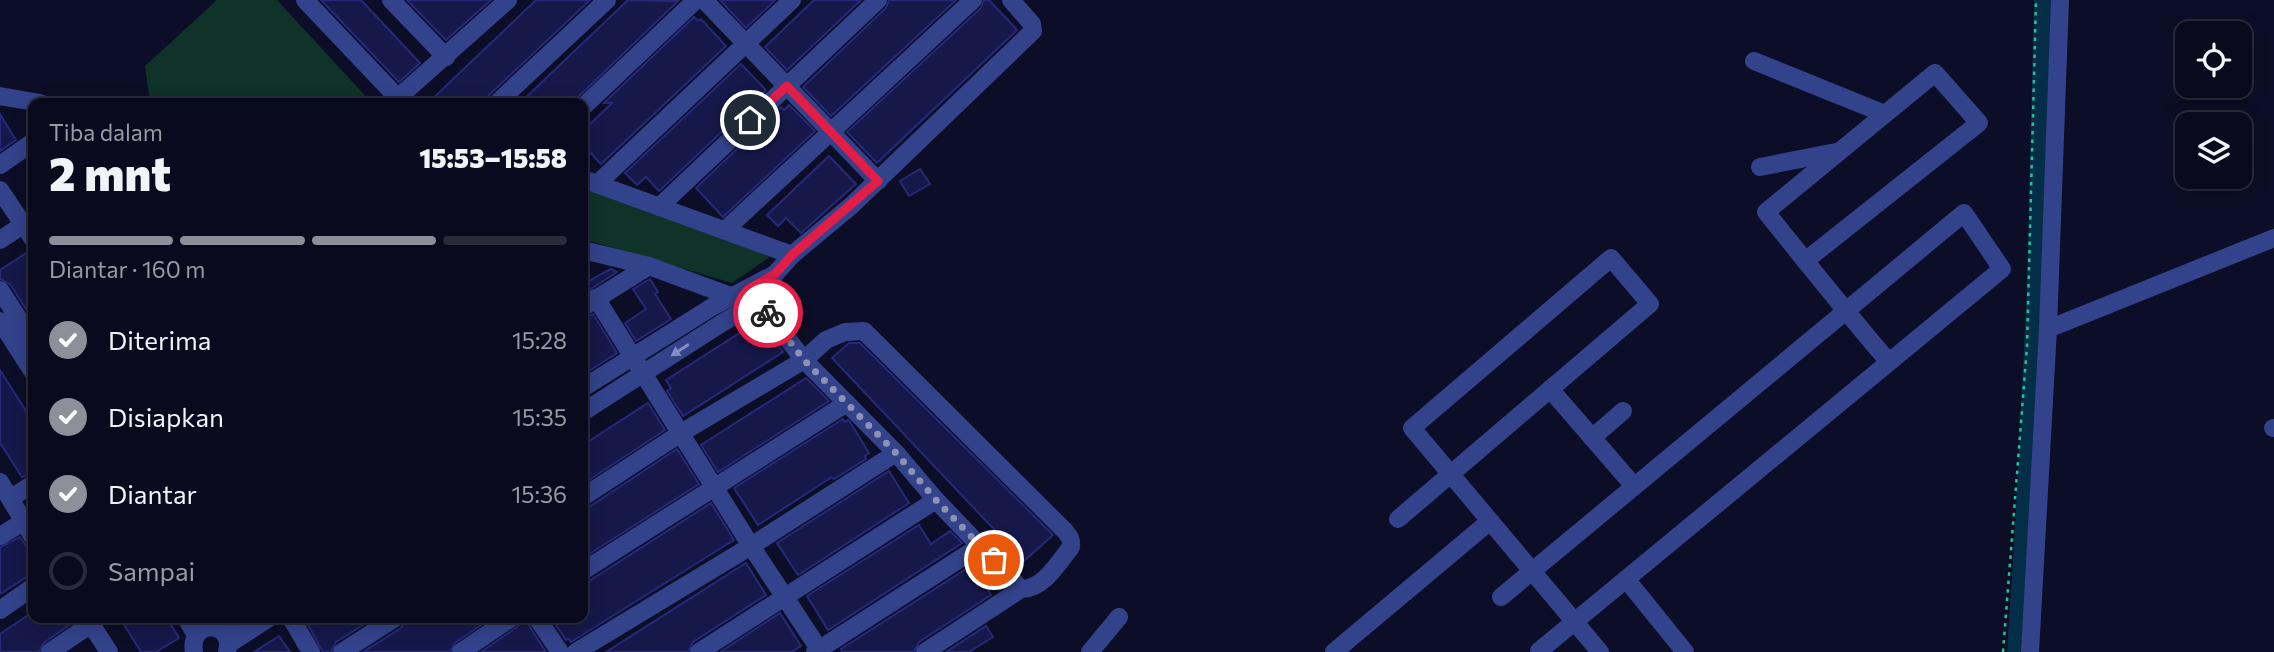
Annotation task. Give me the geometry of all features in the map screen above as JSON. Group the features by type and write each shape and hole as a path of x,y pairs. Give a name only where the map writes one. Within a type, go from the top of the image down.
{"street":[{"path":"305,0 396,98"},
{"path":"391,0 446,57"},
{"path":"502,98 607,0"},
{"path":"588,102 696,0"},
{"path":"704,0 878,181"},
{"path":"792,0 590,182 792,255"},
{"path":"659,206 878,0"},
{"path":"725,230 973,0"},
{"path":"588,385 712,307 746,296 768,293 775,274 792,255 878,181 1033,31 1032,24 1011,0"},
{"path":"2030,652 2048,329 2060,0"},
{"path":"402,98 496,4"},
{"path":"1754,61 1885,114"},
{"path":"1805,261 1979,123 1935,73 1766,212 1805,261 1845,310 1888,361"},
{"path":"0,96 28,101"},
{"path":"0,165 28,145"},
{"path":"1760,167 1840,151"},
{"path":"0,190 28,225"},
{"path":"1501,597 1964,212 2002,269 1539,651"},
{"path":"0,240 28,228"},
{"path":"2048,329 2274,238"},
{"path":"588,251 649,266 746,296 1021,589"},
{"path":"1398,519 1450,473 1650,304 1611,258 1412,428 1450,473 1600,652"},
{"path":"649,266 589,302 634,356 819,651 980,546"},
{"path":"0,290 28,333"},
{"path":"588,409 722,323 746,296"},
{"path":"712,307 722,323"},
{"path":"0,321 28,364"},
{"path":"588,494 681,433 804,360 826,340 845,332 864,331 1070,537 1071,547 1039,584 1029,589 1021,589 925,652"},
{"path":"1550,389 1634,486"},
{"path":"588,568 847,403"},
{"path":"1592,438 1623,411"},
{"path":"576,652 598,647 896,453"},
{"path":"0,482 28,530"},
{"path":"11,498 28,487"},
{"path":"699,652 936,500"},
{"path":"1334,652 1490,521"},
{"path":"0,536 23,522"},
{"path":"1626,579 1685,652"},
{"path":"0,610 28,590"},
{"path":"1090,652 1119,617"},
{"path":"50,652 86,623"},
{"path":"90,623 109,652"},
{"path":"191,623 206,639"},
{"path":"206,639 230,623"},
{"path":"206,639 253,623"},
{"path":"294,623 311,652"},
{"path":"342,652 387,623"},
{"path":"461,652 504,623"},
{"path":"540,623 560,652"}],"path":[{"path":"2003,652 2027,346 2036,0"}],"green space":[{"path":"217,0 277,0 367,98 149,98 145,66"},
{"path":"588,184 774,254 732,283 588,240"}],"building":[{"path":"321,0 361,0 420,63 399,82"},
{"path":"407,0 491,0 446,40"},
{"path":"536,0 590,0 487,98 433,98"},
{"path":"628,0 678,1 577,98 525,98"},
{"path":"720,0 775,0 746,28"},
{"path":"814,0 861,0 787,70 765,47"},
{"path":"889,0 956,0 831,116 803,87 886,8"},
{"path":"984,0 989,0 1017,30 877,163 847,132 981,8"},
{"path":"694,17 698,21 701,19 726,46 601,164 588,150 588,126 612,103 604,103"},
{"path":"741,64 766,90 659,191 646,177 637,185 625,173"},
{"path":"789,105 815,131 723,217 696,188 781,107 784,110"},
{"path":"0,114 16,140 0,151"},
{"path":"829,156 856,184 801,233 786,218 778,226 767,215"},
{"path":"920,169 930,184 909,196 900,181"},
{"path":"28,252 28,312 10,284 0,279 0,270"},
{"path":"611,269 617,272 588,291 588,281"},
{"path":"650,279 658,292 655,294 671,319 636,341 625,323 646,309 633,289"},
{"path":"593,314 617,353 588,372 588,316"},
{"path":"757,322 770,342 774,340 783,352 683,416 667,391 671,388 666,380"},
{"path":"849,343 860,343 1053,535 1024,561 832,358"},
{"path":"0,370 28,414 28,475 22,477 0,443"},
{"path":"806,378 829,401 718,472 701,445"},
{"path":"648,403 665,430 588,481 588,442"},
{"path":"843,419 850,422 869,453 865,456 866,459 834,479 832,477 758,525 734,488"},
{"path":"677,449 699,484 588,555 589,507"},
{"path":"889,471 909,503 798,575 777,543"},
{"path":"711,503 734,540 571,642 566,640 554,623 588,623 589,581"},
{"path":"919,525 931,544 950,531 962,543 828,630 807,596"},
{"path":"20,537 28,547 28,576 0,594 0,547"},
{"path":"746,563 766,595 693,642 688,652 606,652"},
{"path":"974,564 991,595 919,642 914,652 842,652 841,649"},
{"path":"780,613 801,646 792,652 720,652"},
{"path":"28,615 28,623 72,623 44,643 39,652 0,652 0,634"},
{"path":"123,623 170,623 179,638 156,652 141,652"},
{"path":"307,623 366,623 336,642 331,652 323,652"},
{"path":"404,623 484,623 455,643 450,652 363,652 401,628"},
{"path":"519,623 528,623 546,652 481,652"},
{"path":"986,626 993,637 969,652 946,652"},
{"path":"279,636 290,652 254,652"}],"waterway":[{"path":"2016,652 2036,286 2043,0"}],"way so far":[{"path":"768,313 804,360 896,453 936,500 994,560"}],"route":[{"path":"750,120 787,86 878,181 792,255 775,274 747,290 768,313"}]}
